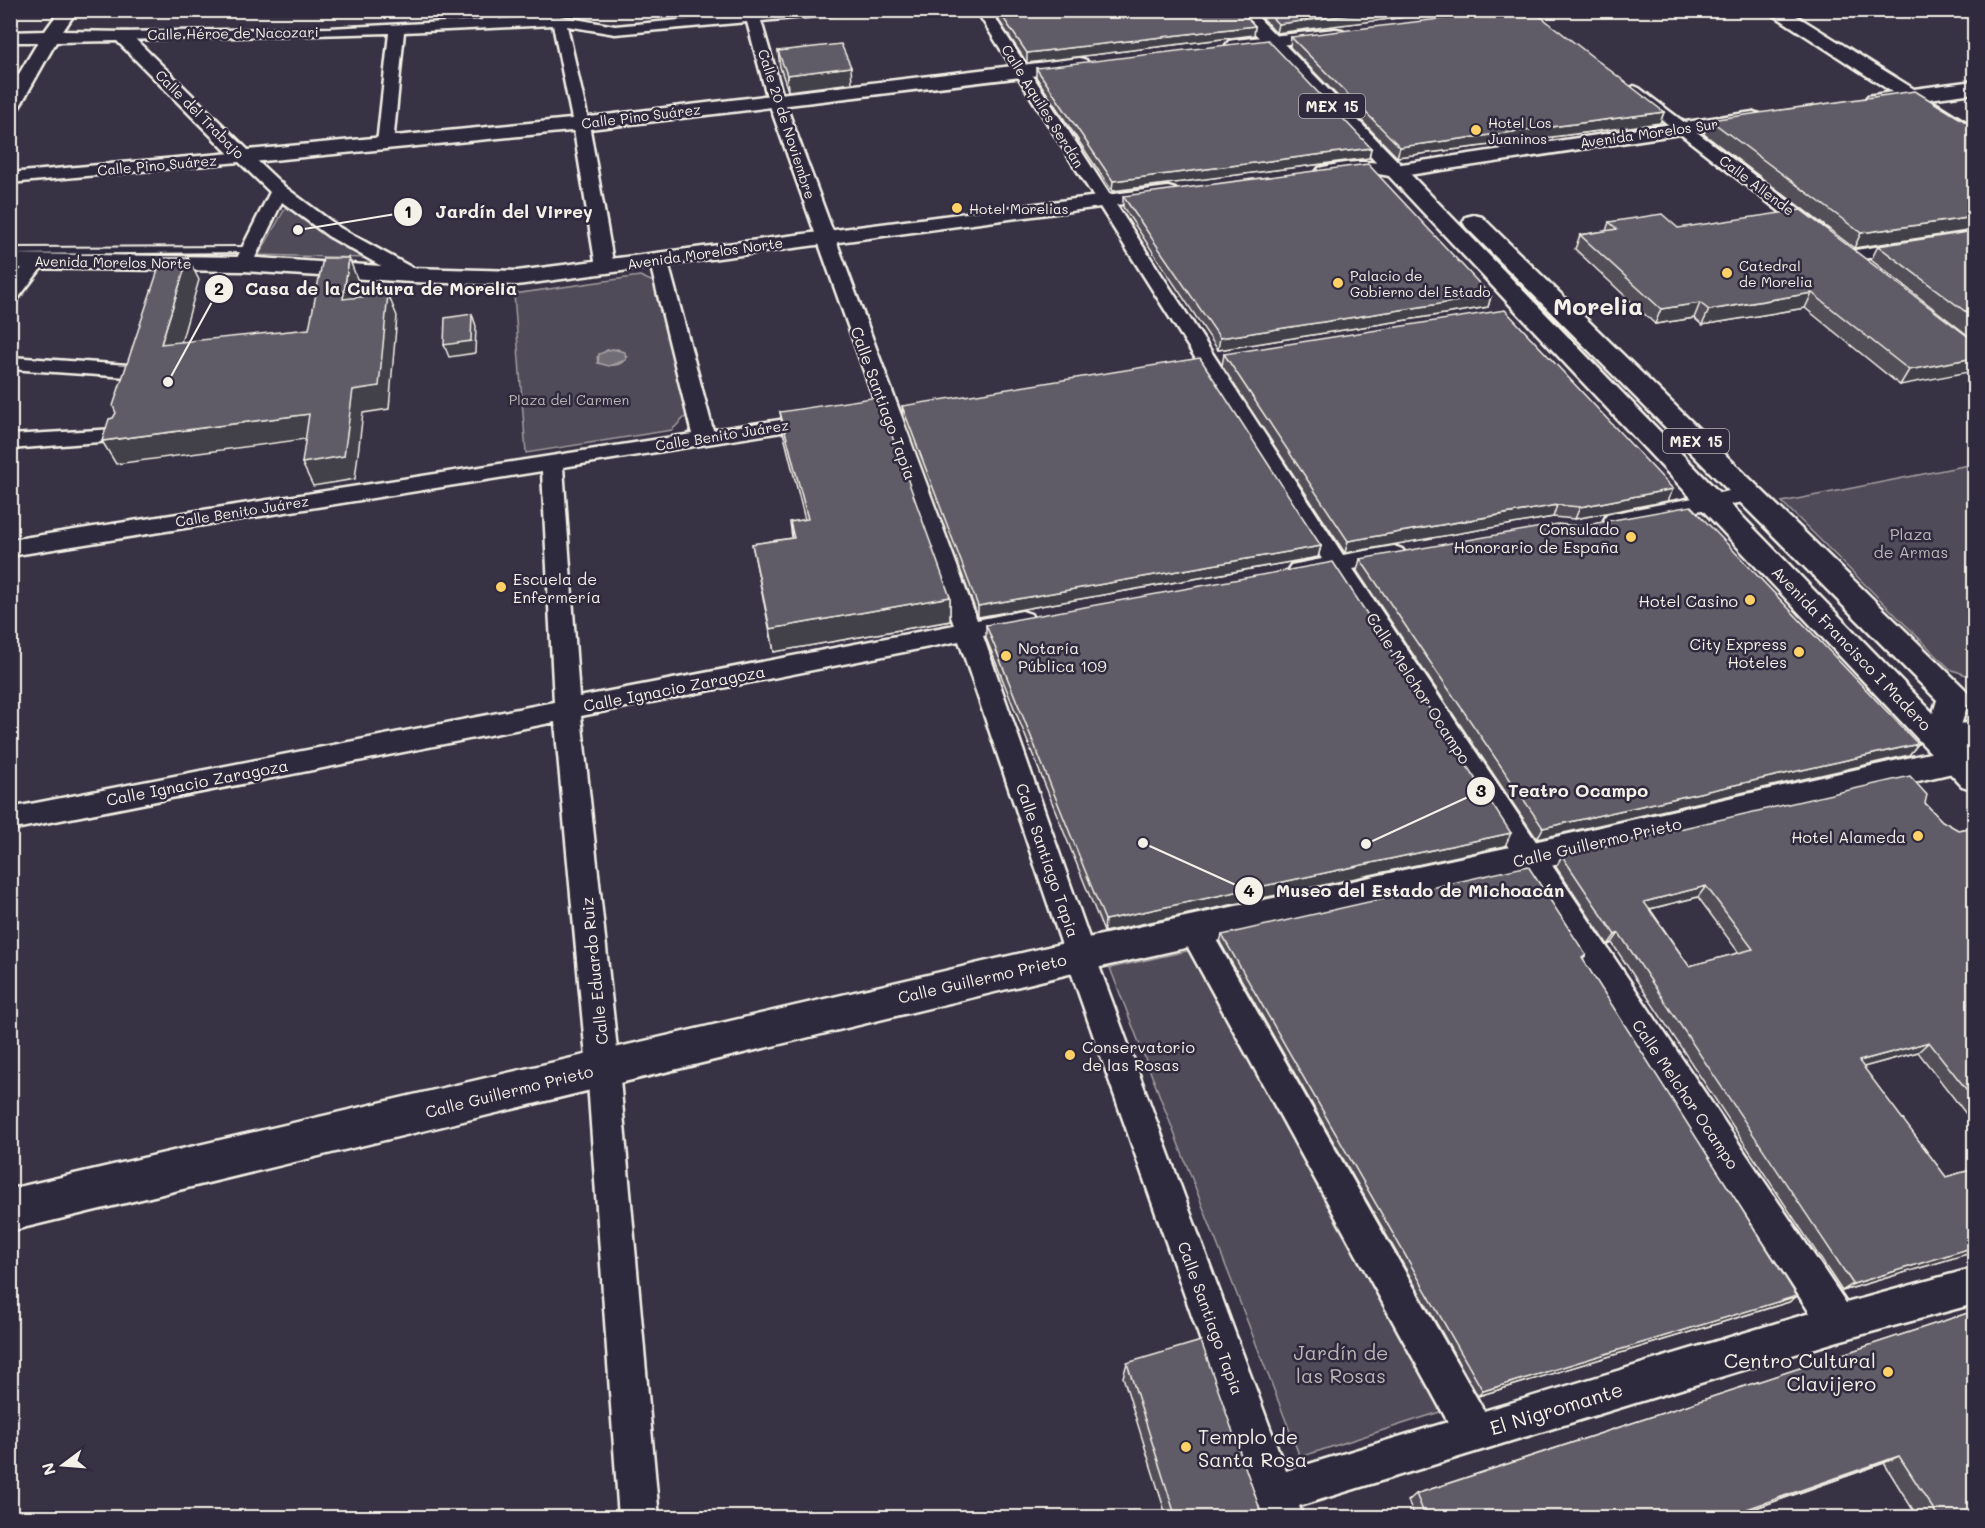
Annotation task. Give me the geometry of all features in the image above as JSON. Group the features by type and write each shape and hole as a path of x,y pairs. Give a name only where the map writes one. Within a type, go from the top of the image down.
{"main road":[{"path":"10,106 69,10"},
{"name":"MEX 15","path":"1241,10 1395,171"},
{"path":"1773,10 1974,135"},
{"path":"1219,47 1350,32"},
{"name":"Calle Héroe de Nacozari","path":"10,37 122,36"},
{"name":"Calle del Trabajo","path":"122,36 243,157"},
{"name":"Calle Pino Suárez","path":"243,157 581,124 1103,61"},
{"path":"1853,103 1974,87"},
{"name":"Avenida Morelos Sur","path":"1395,171 1773,115"},
{"path":"1310,174 1367,166 1395,171"},
{"name":"Avenida Francisco I Madero","path":"1395,171 1429,177 1954,697 1961,753"},
{"name":"Avenida Francisco I Madero","path":"1395,171 1712,502 1961,753"},
{"name":"Avenida Morelos Norte","path":"10,261 246,257 411,275 517,278 1183,191"},
{"name":"Calle Guillermo Prieto","path":"10,1210 1081,955 1529,857 1961,753"}],"street":[{"name":"Calle Héroe de Nacozari","path":"122,36 397,28 489,17 559,20 615,30 752,14 839,10"},
{"name":"Calle Aquiles Serdán","path":"983,10 1102,201"},
{"name":"Calle 20 de Noviembre","path":"752,14 776,100 825,237"},
{"path":"563,36 602,15"},
{"path":"559,20 581,124 605,267"},
{"path":"385,144 397,28"},
{"name":"Calle Allende","path":"1619,80 1867,269"},
{"name":"Calle Pino Suárez","path":"10,177 243,157"},
{"name":"Calle del Trabajo","path":"243,157 279,191 334,232 411,275"},
{"path":"246,257 279,191"},
{"name":"Calle Melchor Ocampo","path":"1102,201 1529,857 1838,1323"},
{"name":"Calle Santiago Tapia","path":"825,237 968,630 1081,955 1278,1506"},
{"path":"1849,256 1974,237"},
{"path":"658,259 704,438"},
{"path":"10,296 37,262"},
{"path":"1180,364 1227,356"},
{"path":"10,363 128,371"},
{"name":"Calle Benito Juárez","path":"10,548 840,416"},
{"path":"10,442 117,435"},
{"name":"Calle Eduardo Ruiz","path":"552,461 567,709 603,1068 639,1518"},
{"path":"1596,524 1750,494"},
{"path":"1281,574 1418,550"},
{"name":"Calle Ignacio Zaragoza","path":"10,819 1049,616"},
{"path":"1194,931 1475,1432"},
{"name":"El Nigromante","path":"1278,1506 1475,1432 1838,1323 1974,1286"}],"lane":[{"path":"10,251 246,257"}],"green space":[{"path":"287,205 364,258 259,255"},
{"name":"Plaza del Carmen","path":"640,276 658,284 687,415 672,430 526,453 514,294","holes":["618,349 627,357 618,365 598,363 597,357 607,350"]},
{"name":"Plaza de Armas","path":"1974,464 1974,678 1950,669 1782,502"},
{"name":"Jardín de las Rosas","path":"1196,949 1449,1409 1300,1457 1110,968"}],"shaded area":[{"path":"612,349 625,352 626,360 609,366 598,363 599,354"}],"building":[{"path":"998,10 1240,10 1255,26 1027,53"},
{"path":"1265,10 1390,10 1278,24"},
{"path":"1513,10 1532,10 1664,112 1400,147 1291,37"},
{"path":"1268,40 1371,148 1113,181 1036,68"},
{"path":"841,44 851,67 787,75 778,51"},
{"path":"1915,91 1974,127 1974,217 1861,233 1710,120"},
{"path":"1368,164 1491,296 1220,338 1123,196"},
{"path":"1801,210 1974,341 1974,358 1909,370 1812,293 1709,310 1700,303 1661,309 1580,235 1617,229 1609,222 1662,214 1678,228"},
{"path":"1974,231 1974,318 1878,246"},
{"path":"162,258 188,258 161,344 309,329 323,258 349,258 343,299 388,294 379,386 353,390 344,456 302,463 309,414 102,441 109,419 113,418 116,413 113,406"},
{"path":"1505,310 1673,489 1580,507 1557,505 1348,541 1224,354"},
{"path":"472,314 471,341 444,345 445,318"},
{"path":"1200,358 1321,546 978,606 902,406"},
{"path":"878,397 950,597 770,629 752,544 794,538 790,522 808,519 780,412"},
{"path":"1691,506 1918,744 1543,828 1360,559 1558,524 1580,526"},
{"path":"1333,562 1511,833 1105,920 986,625"},
{"path":"1910,776 1927,795 1925,803 1942,821 1958,830 1974,827 1974,1099 1929,1042 1859,1061 1946,1177 1974,1169 1974,1247 1853,1284 1619,933 1615,935 1562,856","holes":["1706,886 1753,949 1689,966 1644,902"]},
{"path":"1528,866 1586,955 1582,958 1797,1296 1483,1391 1222,935"},
{"name":"Centro Cultural Clavijero","path":"1974,1311 1974,1518 1939,1518 1899,1456 1727,1516 1728,1518 1426,1518 1416,1494"},
{"name":"Templo de Santa Rosa","path":"1201,1341 1263,1518 1176,1518 1127,1363"}],"place":[{"name":"Hotel Los Juaninos","path":"1476,130"},
{"name":"Hotel Morelias","path":"957,208"},
{"name":"Jardín del Virrey","path":"298,230"},
{"name":"Catedral de Morelia","path":"1727,273"},
{"name":"Palacio de Gobierno del Estado","path":"1338,283"},
{"name":"Casa de la Cultura de Morelia","path":"168,382"},
{"name":"Consulado Honorario de España","path":"1631,537"},
{"name":"Escuela de Enfermería","path":"501,587"},
{"name":"Hotel Casino","path":"1750,600"},
{"name":"City Express Hoteles","path":"1799,652"},
{"name":"Notaría Pública 109","path":"1006,656"},
{"name":"Hotel Alameda","path":"1918,836"},
{"name":"Museo del Estado de Michoacán","path":"1143,843"},
{"name":"Teatro Ocampo","path":"1366,844"},
{"name":"Conservatorio de las Rosas","path":"1070,1055"},
{"name":"Centro Cultural Clavijero","path":"1888,1372"},
{"name":"Templo de Santa Rosa","path":"1186,1447"}],"district":[{"name":"Morelia","path":"1598,305"}]}
